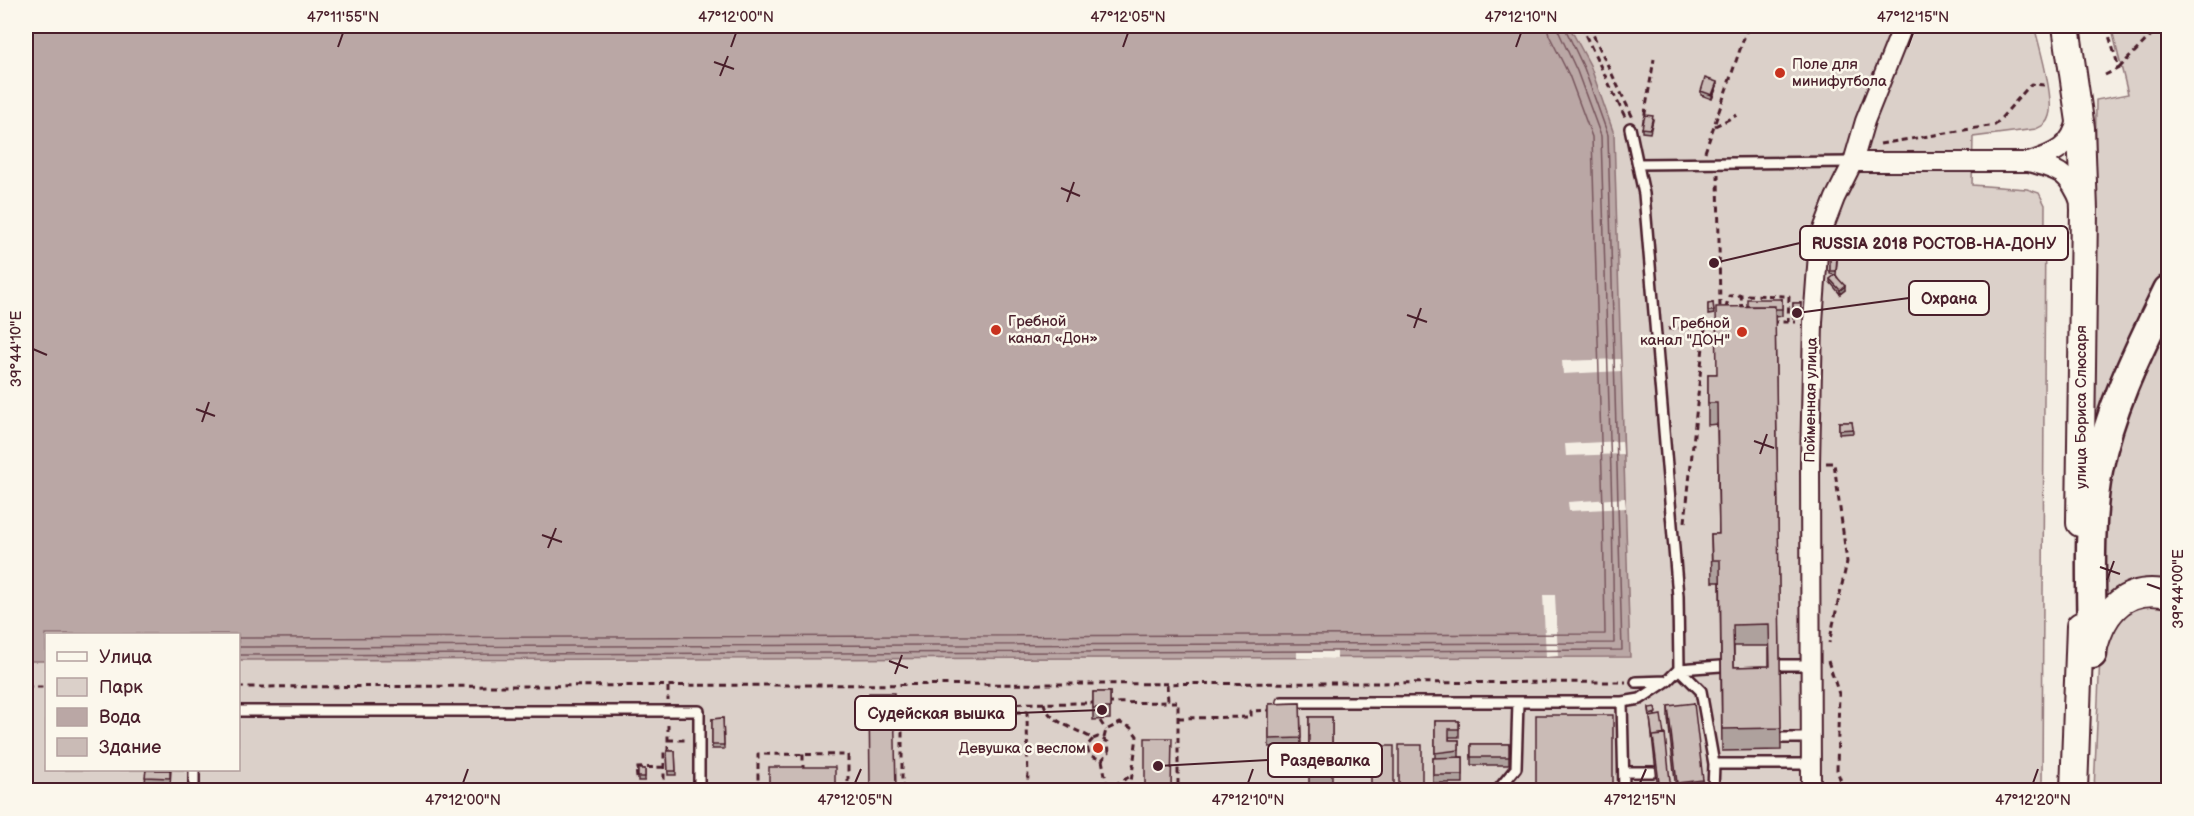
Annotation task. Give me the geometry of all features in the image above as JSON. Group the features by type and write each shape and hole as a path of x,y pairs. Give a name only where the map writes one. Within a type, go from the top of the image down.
{"main road":[{"name":"улица Бориса Слюсаря","path":"2066,26 2079,106 2084,210 2077,756 2074,790"},
{"path":"2077,756 2089,743 2090,736 2093,528 2098,471 2122,390 2169,290"},
{"path":"2092,654 2098,629 2106,615 2118,604 2132,596 2147,592 2169,594"}],"street":[{"name":"Пойменная улица","path":"1811,790 1810,463 1813,322 1819,240 1835,198 1853,162 1865,121 1903,26"},
{"path":"2029,162 2067,146 2075,129 2079,106"},
{"path":"1853,162 2029,162 2055,169 2067,177 2084,210"}],"lane":[{"path":"1637,128 1638,164 1644,194 1678,596 1679,669 1701,691 1714,764 1713,790"},
{"path":"1638,164 1853,162"},
{"path":"1780,665 1809,665"},
{"path":"1282,702 1622,702 1640,699 1667,681 1679,669 1721,666"},
{"path":"1636,682 1667,681"},
{"path":"1498,790 1516,768 1518,702"},
{"path":"1622,702 1624,790"},
{"path":"240,711 699,711 699,789"},
{"path":"1783,738 1810,738"},
{"path":"1714,764 1811,764"},
{"path":"194,771 194,790"},
{"path":"1624,772 1653,772"}],"path":[{"path":"1581,26 1637,128"},
{"path":"1589,26 1637,128"},
{"path":"1702,163 1748,26"},
{"path":"2106,26 2119,68"},
{"path":"2105,75 2119,68 2160,26"},
{"path":"1637,128 1654,59"},
{"path":"1853,162 1884,142 1995,126 2031,84 2046,85"},
{"path":"1713,127 1737,115"},
{"path":"1655,330 1720,326 1718,163"},
{"path":"1741,316 1742,295"},
{"path":"1720,296 1789,296 1788,322"},
{"path":"1724,316 1730,296"},
{"path":"1770,296 1770,307"},
{"path":"1770,316 1771,322 1813,322"},
{"path":"1685,526 1705,327"},
{"path":"1810,463 1834,463 1847,562 1829,644"},
{"path":"1826,655 1839,694 1837,770 1844,790"},
{"path":"240,687 1636,682"},
{"path":"1178,718 1251,717 1251,711 1275,710 1282,702 1281,683"},
{"path":"1101,684 1101,693"},
{"path":"1167,684 1168,702"},
{"path":"26,687 45,687"},
{"path":"668,687 668,751 664,751 664,789 699,789"},
{"path":"882,704 1178,702 1178,790"},
{"path":"1044,703 1045,709 1054,718 1093,739 1104,738"},
{"path":"902,790 903,714 1027,712 1028,790"},
{"path":"1100,722 1106,730"},
{"path":"1093,739 1087,746 1089,756 1102,760 1107,757 1110,747 1104,738 1106,730 1120,723 1134,731 1138,742 1131,790"},
{"path":"668,740 699,740"},
{"path":"758,790 759,754 848,755 848,790"},
{"path":"803,754 803,775"},
{"path":"1102,760 1106,789 1132,775"},
{"path":"637,778 636,768 664,767"}],"green space":[{"name":"Гребной канал «Дон»","path":"26,26 2034,26 2043,58 2050,98 2048,119 2036,129 1973,137 1972,185 2027,189 2039,193 2045,205 2042,790 26,790"},
{"path":"2111,26 2168,26 2168,267 2129,343 2093,443 2096,100 2128,94"},
{"path":"2168,319 2168,585 2102,608 2104,519 2113,458 2119,433 2137,386"},
{"path":"2168,600 2168,790 2094,790 2100,656 2104,634 2130,605"}],"water":[{"name":"Гребной канал «Дон»","path":"26,26 1569,26 1590,65 1614,134 1630,657 240,660 240,633 45,633 45,661 26,661"}],"pier":[{"path":"1620,359 1621,371 1563,374 1562,361"},
{"path":"1622,441 1623,454 1566,456 1565,444"},
{"path":"1625,498 1626,508 1569,511 1568,502"},
{"path":"1543,595 1555,595 1558,656 1546,657"},
{"path":"1297,651 1337,651 1337,659 1297,658"}],"building":[{"path":"1705,78 1717,82 1712,95 1701,91"},
{"path":"1645,115 1653,116 1650,129 1642,128"},
{"path":"1830,256 1837,257 1836,271 1830,271"},
{"path":"1835,275 1845,286 1840,290 1830,279"},
{"path":"1747,299 1782,299 1782,309 1775,309 1775,306 1747,306"},
{"path":"1713,303 1714,311 1708,311 1708,304"},
{"path":"1793,303 1801,303 1800,314 1793,314"},
{"path":"1775,306 1781,728 1722,729 1720,560 1712,560 1711,534 1719,534 1717,403 1708,403 1708,374 1717,374 1716,307","holes":["1769,624 1770,666 1734,667 1733,625"]},
{"path":"1839,422 1852,422 1853,429 1839,430"},
{"path":"1093,692 1110,692 1110,708 1093,708"},
{"path":"869,693 894,693 896,790 870,790"},
{"path":"1300,703 1301,738 1269,739 1269,704"},
{"path":"1694,703 1703,780 1677,783 1668,706"},
{"path":"1655,707 1656,713 1650,715 1649,708"},
{"path":"1536,715 1613,715 1613,790 1536,790"},
{"path":"1661,715 1664,735 1653,736 1653,741 1650,717"},
{"path":"1309,717 1332,717 1332,773 1309,773"},
{"path":"723,718 724,745 712,745 712,719"},
{"path":"1435,721 1459,721 1459,729 1449,729 1449,740 1459,740 1459,750 1435,753"},
{"path":"1665,734 1671,790 1660,790 1653,736"},
{"path":"1145,738 1172,738 1171,790 1145,790"},
{"path":"1471,744 1509,744 1509,757 1471,757"},
{"path":"1399,745 1422,745 1422,790 1399,790"},
{"path":"1371,746 1394,746 1394,790 1371,790"},
{"path":"667,751 675,751 676,771 668,771"},
{"path":"1463,757 1463,775 1433,775 1433,758"},
{"path":"769,767 835,767 835,790 769,790"},
{"path":"638,769 645,769 645,777 638,777"},
{"path":"146,771 170,771 170,778 145,777"}],"place":[{"name":"Поле для минифутбола","path":"1780,73"},
{"name":"RUSSIA 2018 РОСТОВ-НА-ДОНУ","path":"1714,263"},
{"name":"Охрана","path":"1797,313"},
{"name":"Гребной канал «Дон»","path":"996,330"},
{"name":"Гребной канал \"ДОН\"","path":"1742,332"},
{"name":"Судейская вышка","path":"1102,710"},
{"name":"Девушка с веслом","path":"1098,748"},
{"name":"Раздевалка","path":"1158,766"}]}
